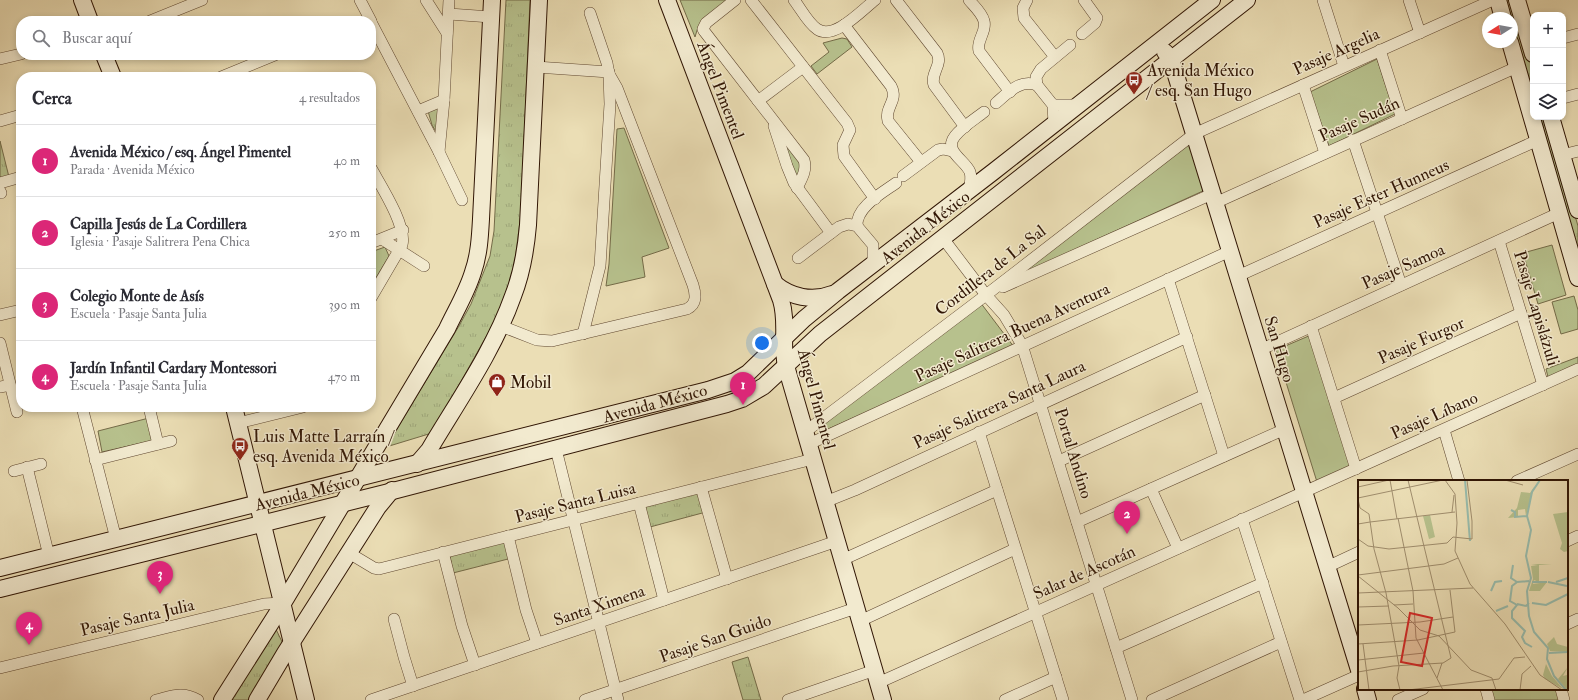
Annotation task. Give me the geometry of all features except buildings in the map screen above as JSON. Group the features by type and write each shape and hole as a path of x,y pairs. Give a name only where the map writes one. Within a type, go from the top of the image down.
{"street":[{"path":"82,0 88,16"},
{"path":"162,16 202,0"},
{"path":"360,0 368,16"},
{"path":"222,700 447,329 473,274 478,255 481,219 492,0"},
{"path":"257,700 378,507 389,492 429,450 491,347 501,326 519,279 526,243 539,0"},
{"name":"Ángel Pimentel","path":"666,0 784,308 786,327 783,352 786,366 883,700"},
{"path":"736,0 703,28 804,160 805,168 797,188"},
{"path":"751,0 849,127 850,134 843,145 844,156 875,199"},
{"path":"794,0 819,30 827,32 832,32 844,25 870,2"},
{"path":"896,0 937,53 939,62 932,81 965,127"},
{"path":"969,0 984,20 984,30 978,44 979,51 1010,92"},
{"path":"1027,0 1023,8 1024,18 1055,57"},
{"name":"Avenida México","path":"0,589 389,492 735,402 754,393 764,386 820,334 942,237 1247,0"},
{"path":"1323,0 1344,66"},
{"path":"1409,0 1420,33"},
{"name":"Pasaje Argelia","path":"1194,134 1493,0"},
{"path":"1498,0 1501,12"},
{"path":"1518,0 1531,48"},
{"path":"1082,34 1096,21 1096,16 1087,1"},
{"path":"428,2 491,17"},
{"path":"428,2 447,33"},
{"name":"Avenida México","path":"0,568 726,385 748,373 785,337 836,293 1078,105 1156,43 1203,2"},
{"path":"439,152 444,100 449,6"},
{"path":"583,334 600,266 610,111 609,73 606,57 590,13"},
{"path":"844,25 891,86 894,97 887,114 888,121 921,162"},
{"path":"376,31 439,152 462,200"},
{"path":"1566,37 1578,34"},
{"name":"San Hugo","path":"1156,43 1171,59 1327,567 1354,637 1358,663"},
{"path":"1054,124 1053,105 1037,85 1036,77 1038,73 1055,57 1070,45"},
{"path":"1512,48 1578,278"},
{"path":"1380,50 1402,119"},
{"path":"0,59 16,55"},
{"path":"106,60 111,72"},
{"path":"233,72 263,60"},
{"path":"536,67 609,73"},
{"path":"758,101 803,67"},
{"name":"Pasaje Sudán","path":"986,295 1214,198 1325,153 1517,67"},
{"path":"501,326 542,341 552,341 687,309 694,303 696,294 693,285 617,88 609,73"},
{"path":"996,103 1021,84 1032,83 1037,85"},
{"path":"1303,85 1325,153"},
{"path":"1566,97 1578,94"},
{"path":"418,111 444,100"},
{"path":"1053,105 1078,105"},
{"path":"952,151 952,142 954,137 984,112"},
{"path":"0,121 16,117"},
{"path":"772,120 787,166 797,188 831,233"},
{"path":"1552,120 1578,208"},
{"name":"Cordillera de La Sal","path":"809,445 986,295 1194,134"},
{"path":"1354,140 1401,285"},
{"name":"Pasaje Ester Hunneus","path":"1238,276 1538,140"},
{"path":"857,226 860,212 899,179 938,150 948,149 952,151 969,171 969,190"},
{"path":"1562,155 1578,151"},
{"path":"969,171 993,172"},
{"path":"376,178 403,230 404,240 400,250 376,290"},
{"path":"0,183 16,179"},
{"name":"Pasaje Samoa","path":"1260,350 1559,213"},
{"path":"798,258 831,233 843,225 848,224 857,226 873,245 873,264"},
{"path":"376,241 403,230"},
{"name":"Portal Andino","path":"942,237 986,295 1004,315 1022,345 1132,700"},
{"path":"382,238 424,266"},
{"name":"Pasaje Lapislázuli","path":"1499,241 1543,385"},
{"path":"873,245 889,247 897,246"},
{"name":"Pasaje Salitrera Buena Aventura","path":"809,445 1022,345 1230,251"},
{"path":"1168,279 1224,456"},
{"path":"775,284 790,294 808,298 827,296 836,293"},
{"path":"0,315 16,311"},
{"name":"Pasaje Furgor","path":"1334,398 1521,314"},
{"path":"1312,326 1356,469"},
{"name":"Pasaje Salitrera Santa Laura","path":"825,502 855,490 1187,337"},
{"path":"0,343 5,386 16,410"},
{"name":"Pasaje Líbano","path":"1304,492 1578,369"},
{"path":"1059,461 1205,395"},
{"path":"83,412 116,539"},
{"path":"150,412 158,444"},
{"path":"235,412 306,700"},
{"path":"238,423 283,412"},
{"path":"1077,522 1285,429"},
{"path":"1444,430 1459,480"},
{"path":"979,432 1063,700"},
{"path":"95,460 171,441"},
{"name":"Pasaje Santa Luisa","path":"349,553 376,569 701,487 809,445"},
{"path":"556,449 616,695"},
{"path":"1519,480 1578,454"},
{"path":"14,471 41,464"},
{"path":"27,467 49,556"},
{"path":"701,487 727,579"},
{"path":"1151,489 1178,548"},
{"path":"842,560 997,490"},
{"name":"Salar de Ascotán","path":"788,700 876,677 1036,612 1304,492"},
{"path":"639,503 664,600"},
{"path":"1242,519 1281,642 1302,700 1358,675"},
{"path":"508,536 526,610 537,644"},
{"path":"1568,541 1578,536"},
{"name":"Santa Ximena","path":"371,700 837,541"},
{"name":"Pasaje San Guido","path":"585,700 616,695 858,614 1016,549"},
{"path":"444,552 462,626 475,665"},
{"path":"1327,567 1358,552"},
{"path":"273,568 284,572 301,572"},
{"path":"1116,648 1263,583"},
{"name":"Pasaje Santa Julia","path":"0,668 264,604 282,603"},
{"path":"394,619 413,686"},
{"path":"1568,624 1578,619"},
{"path":"1152,700 1281,642"},
{"path":"1005,700 1056,677"},
{"path":"1365,690 1368,700"},
{"path":"1398,700 1421,690"},
{"path":"1486,690 1489,700"},
{"path":"1561,690 1564,700"},
{"path":"156,700 183,694 190,695 198,700"}],"green space":[{"path":"506,0 530,0 521,213 514,268 508,292 496,319 432,433 386,447 471,304 490,256 494,231"},
{"path":"680,0 730,0 698,27 695,37"},
{"path":"1503,0 1513,0 1516,12 1507,12"},
{"path":"1518,18 1530,60 1530,91 1517,48"},
{"path":"842,38 847,39 852,47 817,74 811,66 829,52 823,43"},
{"path":"1377,59 1395,114 1329,146 1310,92"},
{"path":"441,107 438,135 432,125 428,111"},
{"path":"1539,120 1547,120 1578,226 1578,254"},
{"path":"624,128 669,248 642,257 645,277 606,286 609,264 617,129"},
{"path":"780,134 800,158 802,168 797,181"},
{"path":"1191,139 1205,190 1019,275"},
{"path":"0,141 9,177 1,179 0,176"},
{"path":"1552,245 1566,295 1538,304 1523,253"},
{"path":"385,247 389,256 376,278 376,250"},
{"path":"1574,296 1578,310 1578,329 1561,334 1552,302"},
{"path":"980,302 1014,347 826,430 823,425"},
{"path":"1311,335 1352,467 1317,482 1276,350"},
{"path":"1578,357 1578,368 1549,381 1546,369"},
{"path":"149,418 155,440 102,452 98,431"},
{"path":"696,490 706,512 650,527 645,506"},
{"path":"504,541 512,558 453,573 450,556"},
{"path":"274,625 284,646 249,700 227,700"},
{"path":"748,657 761,700 743,700 732,662"},
{"path":"1490,690 1556,690 1559,700 1493,700"}],"place":[{"name":"Avenida México / esq. San Hugo","path":"1134,95"},
{"name":"Mobil","path":"497,397"},
{"name":"Avenida México / esq. Ángel Pimentel","path":"743,405"},
{"name":"Luis Matte Larraín / esq. Avenida México","path":"240,461"},
{"name":"Capilla Jesús de La Cordillera","path":"1127,534"},
{"name":"Colegio Monte de Asís","path":"160,594"},
{"name":"Jardín Infantil Cardary Montessori","path":"29,645"}]}
